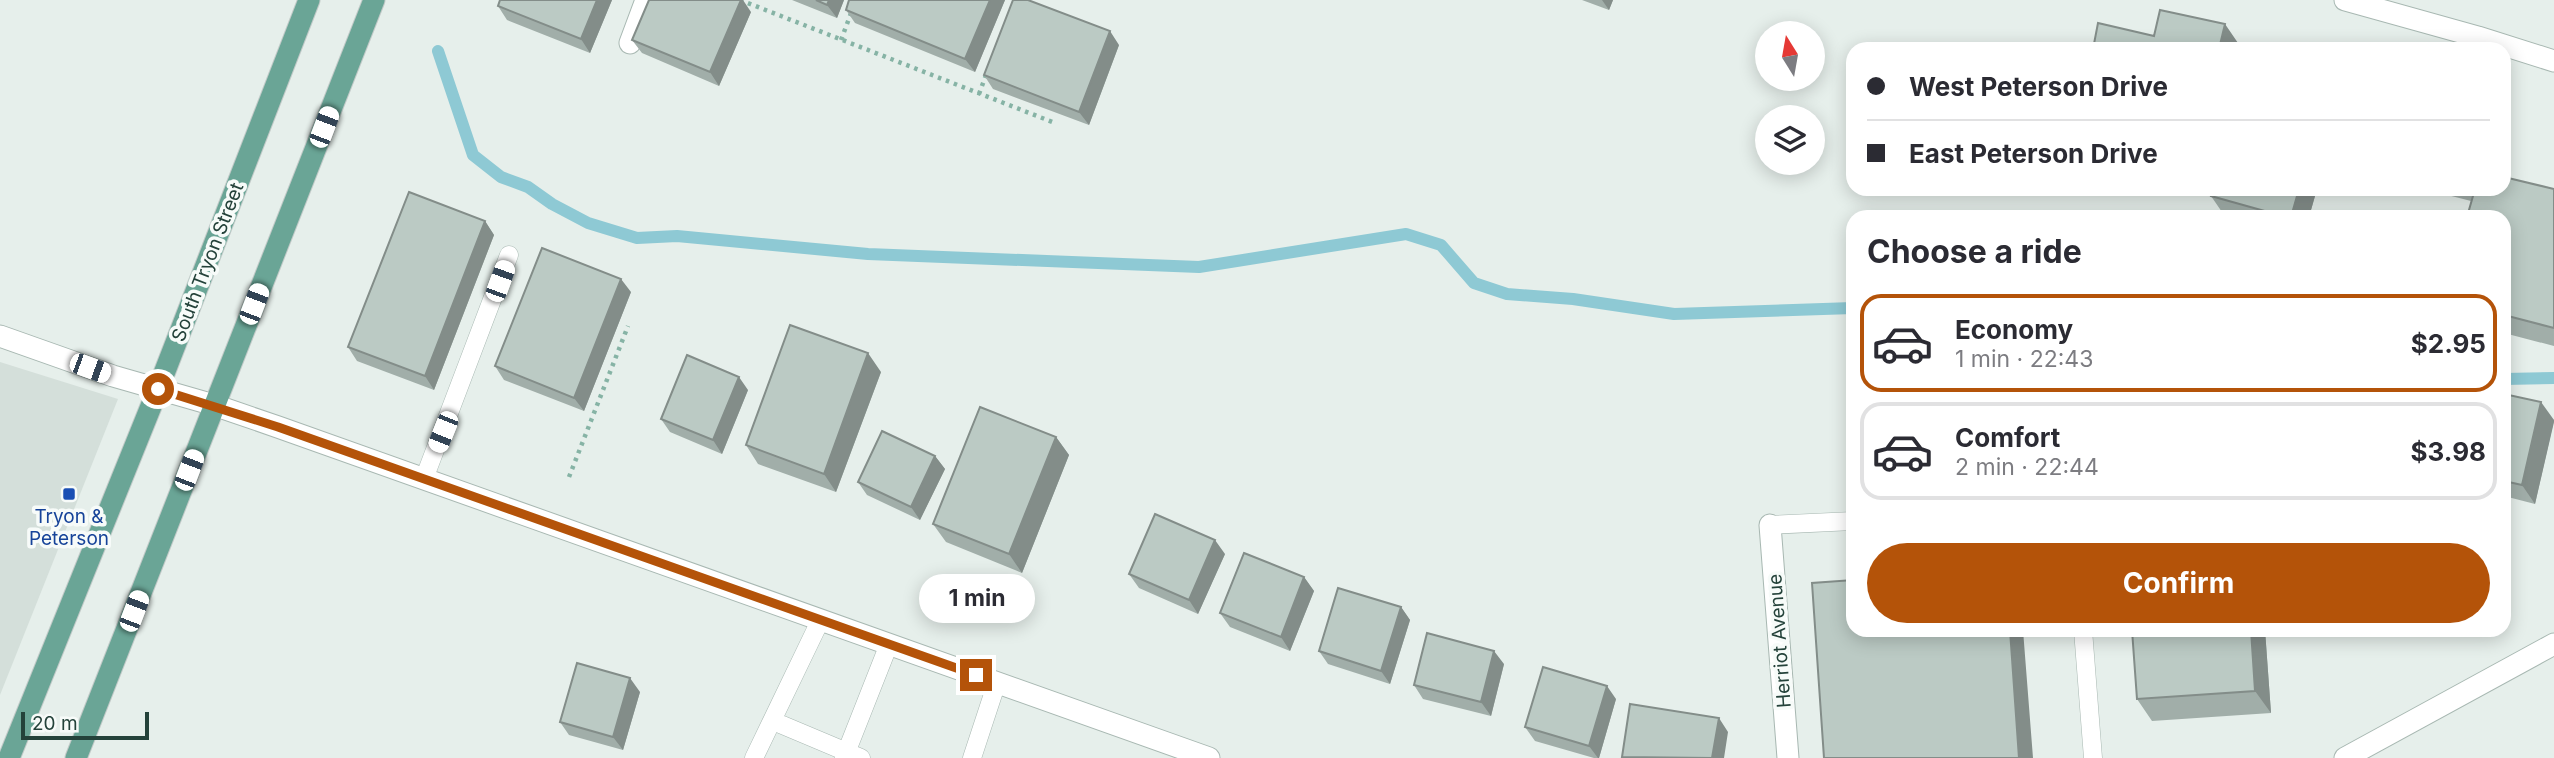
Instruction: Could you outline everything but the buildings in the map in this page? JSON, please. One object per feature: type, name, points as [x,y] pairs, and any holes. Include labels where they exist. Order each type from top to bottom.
[{"type":"main road","name":"South Tryon Street","points":[[9,758],[158,389],[309,0]]},
{"type":"main road","points":[[76,758],[374,0]]},
{"type":"street","points":[[630,43],[646,0]]},
{"type":"street","points":[[2345,0],[2494,42]]},
{"type":"street","points":[[2511,47],[2554,61]]},
{"type":"street","points":[[0,336],[113,376],[214,405],[1209,758]]},
{"type":"street","name":"Herriot Avenue","points":[[1770,525],[1788,758]]},
{"type":"street","points":[[2345,758],[2554,644]]},
{"type":"lane","points":[[424,479],[509,255]]},
{"type":"lane","points":[[1770,525],[1846,521]]},
{"type":"lane","points":[[754,758],[820,621]]},
{"type":"lane","points":[[2084,637],[2093,758]]},
{"type":"lane","points":[[773,721],[850,756],[889,644]]},
{"type":"lane","points":[[972,758],[998,682]]},
{"type":"path","points":[[740,0],[1055,123]]},
{"type":"path","points":[[841,40],[856,0]]},
{"type":"path","points":[[979,94],[988,70]]},
{"type":"path","points":[[569,477],[628,326]]},
{"type":"shaded area","points":[[0,362],[118,399],[0,695]]},
{"type":"waterway","points":[[438,51],[473,155],[501,177],[528,187],[552,204],[588,223],[637,238],[677,236],[868,254],[1199,267],[1406,234],[1441,245],[1474,283],[1507,294],[1573,299],[1674,314],[1846,308]]},
{"type":"waterway","points":[[2511,379],[2554,378]]},
{"type":"place","name":"Tryon & Peterson","points":[[69,494]]},
{"type":"route","points":[[158,389],[278,427],[976,675]]}]
